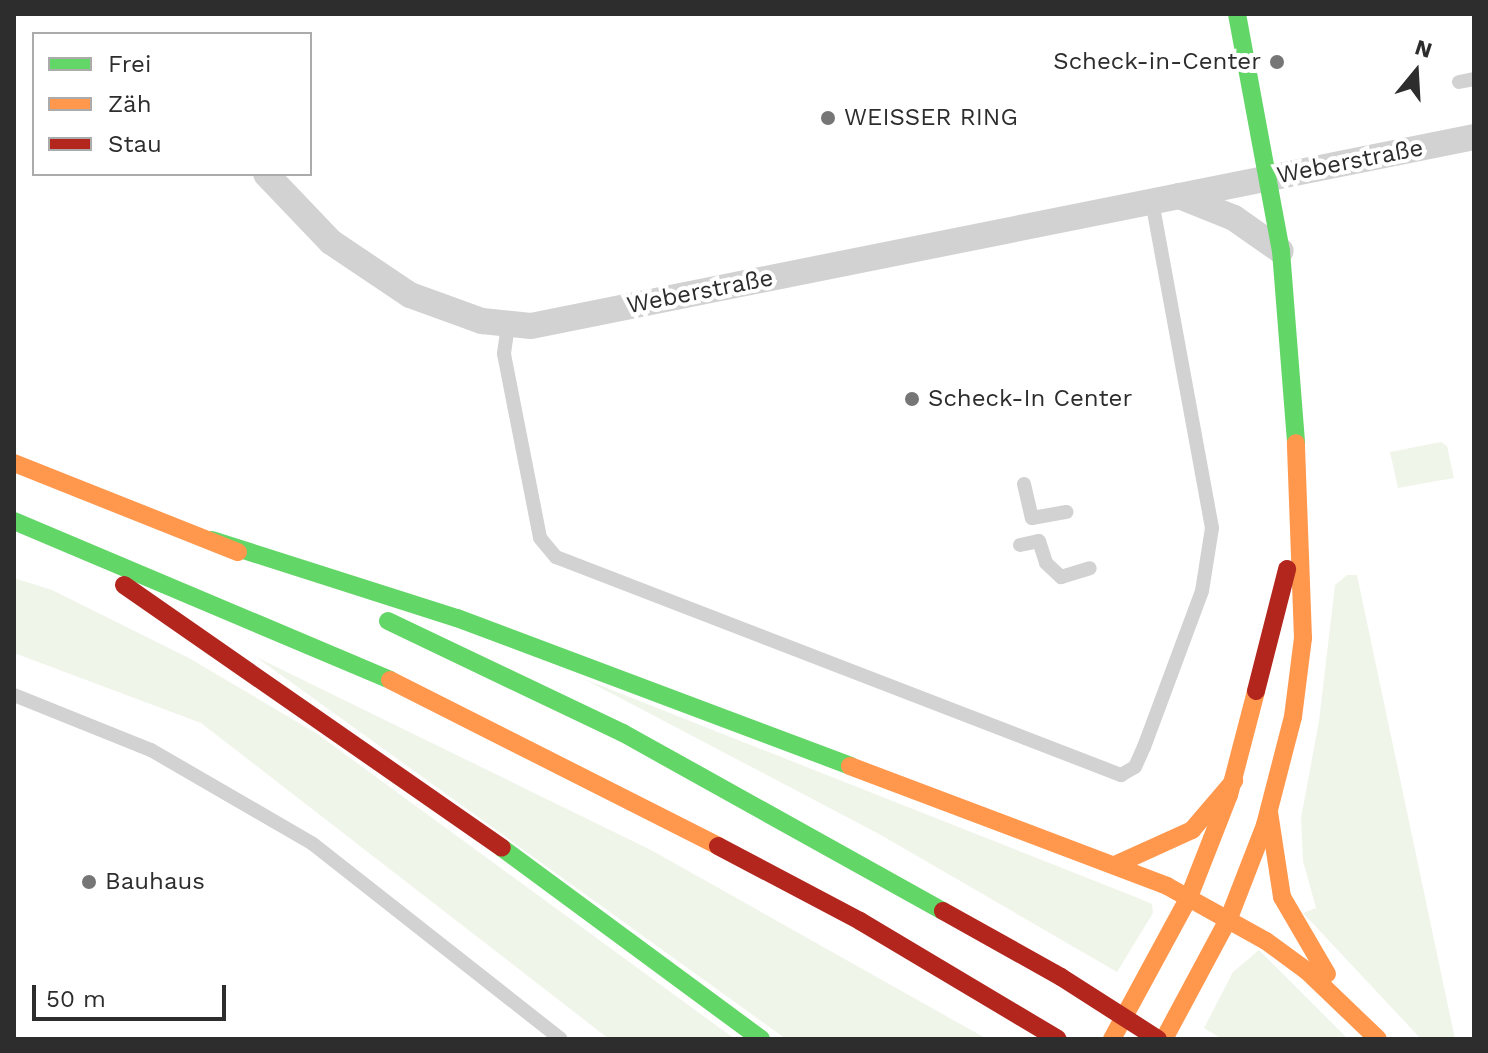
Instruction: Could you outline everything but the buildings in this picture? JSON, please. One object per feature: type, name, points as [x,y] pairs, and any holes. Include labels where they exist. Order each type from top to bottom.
[{"type":"main road","points":[[1164,1039],[1229,918],[1269,812],[1300,671],[1302,605],[1295,521],[1294,410],[1281,251],[1270,177],[1237,14]]},
{"type":"main road","points":[[14,463],[212,540],[457,618],[1115,865],[1229,918],[1307,971],[1378,1039]]},
{"type":"main road","points":[[14,521],[384,677],[571,769],[860,921],[1058,1039]]},
{"type":"main road","points":[[1112,1039],[1189,897],[1234,781],[1263,673],[1295,521]]},
{"type":"main road","points":[[50,534],[421,789],[761,1039]]},
{"type":"main road","points":[[212,540],[623,733],[1061,977],[1158,1039]]},
{"type":"main road","points":[[1115,865],[1192,830],[1234,781]]},
{"type":"main road","points":[[1269,812],[1278,881],[1289,913],[1364,1024]]},
{"type":"street","name":"Weberstraße","points":[[268,176],[320,231],[363,266],[410,295],[455,314],[508,325],[531,326],[1474,137]]},
{"type":"street","points":[[1179,196],[1234,218],[1281,251]]},
{"type":"lane","points":[[508,325],[504,354],[540,538],[556,557],[1121,775],[1135,767],[1144,747],[1202,591],[1212,536],[1211,497],[1152,201]]},
{"type":"lane","points":[[1024,484],[1032,518],[1066,512]]},
{"type":"lane","points":[[1020,545],[1039,541],[1046,563],[1061,577],[1090,568]]},
{"type":"lane","points":[[14,695],[151,750],[313,844],[561,1039]]},
{"type":"shaded area","points":[[1441,442],[1447,446],[1454,478],[1398,488],[1390,452]]},
{"type":"shaded area","points":[[1347,575],[1357,575],[1455,1039],[1421,1039],[1303,913],[1316,908],[1303,861],[1301,818],[1319,721],[1335,585]]},
{"type":"shaded area","points":[[14,578],[52,590],[189,658],[316,733],[735,1039],[609,1039],[201,723],[14,653]]},
{"type":"shaded area","points":[[256,657],[651,850],[987,1039],[786,1039]]},
{"type":"shaded area","points":[[584,679],[1143,900],[1152,904],[1153,913],[1117,972],[879,834]]},
{"type":"shaded area","points":[[1259,950],[1348,1039],[1222,1039],[1204,1028],[1233,972]]},
{"type":"traffic: fast","points":[[1237,14],[1281,251],[1296,443]]},
{"type":"traffic: fast","points":[[14,521],[390,680]]},
{"type":"traffic: fast","points":[[212,540],[457,618],[850,766]]},
{"type":"traffic: fast","points":[[388,621],[623,733],[943,911]]},
{"type":"traffic: fast","points":[[502,848],[761,1039]]},
{"type":"traffic: slow","points":[[1164,1039],[1229,918],[1265,825],[1293,717],[1303,638],[1296,443]]},
{"type":"traffic: slow","points":[[14,463],[238,552]]},
{"type":"traffic: slow","points":[[390,680],[718,846]]},
{"type":"traffic: slow","points":[[1112,1039],[1189,897],[1229,795],[1256,691]]},
{"type":"traffic: slow","points":[[850,766],[1167,886],[1266,941],[1307,971],[1378,1039]]},
{"type":"traffic: slow","points":[[1115,865],[1192,830],[1234,781]]},
{"type":"traffic: slow","points":[[1269,812],[1282,897],[1327,974]]},
{"type":"traffic: jam","points":[[1256,691],[1287,569]]},
{"type":"traffic: jam","points":[[124,585],[502,848]]},
{"type":"traffic: jam","points":[[718,846],[860,921],[1058,1039]]},
{"type":"traffic: jam","points":[[943,911],[1061,977]]},
{"type":"traffic: jam","points":[[1061,977],[1158,1039]]},
{"type":"place","name":"Scheck-in-Center","points":[[1277,62]]},
{"type":"place","name":"WEISSER RING","points":[[828,118]]},
{"type":"place","name":"Scheck-In Center","points":[[912,399]]},
{"type":"place","name":"Bauhaus","points":[[89,882]]}]
